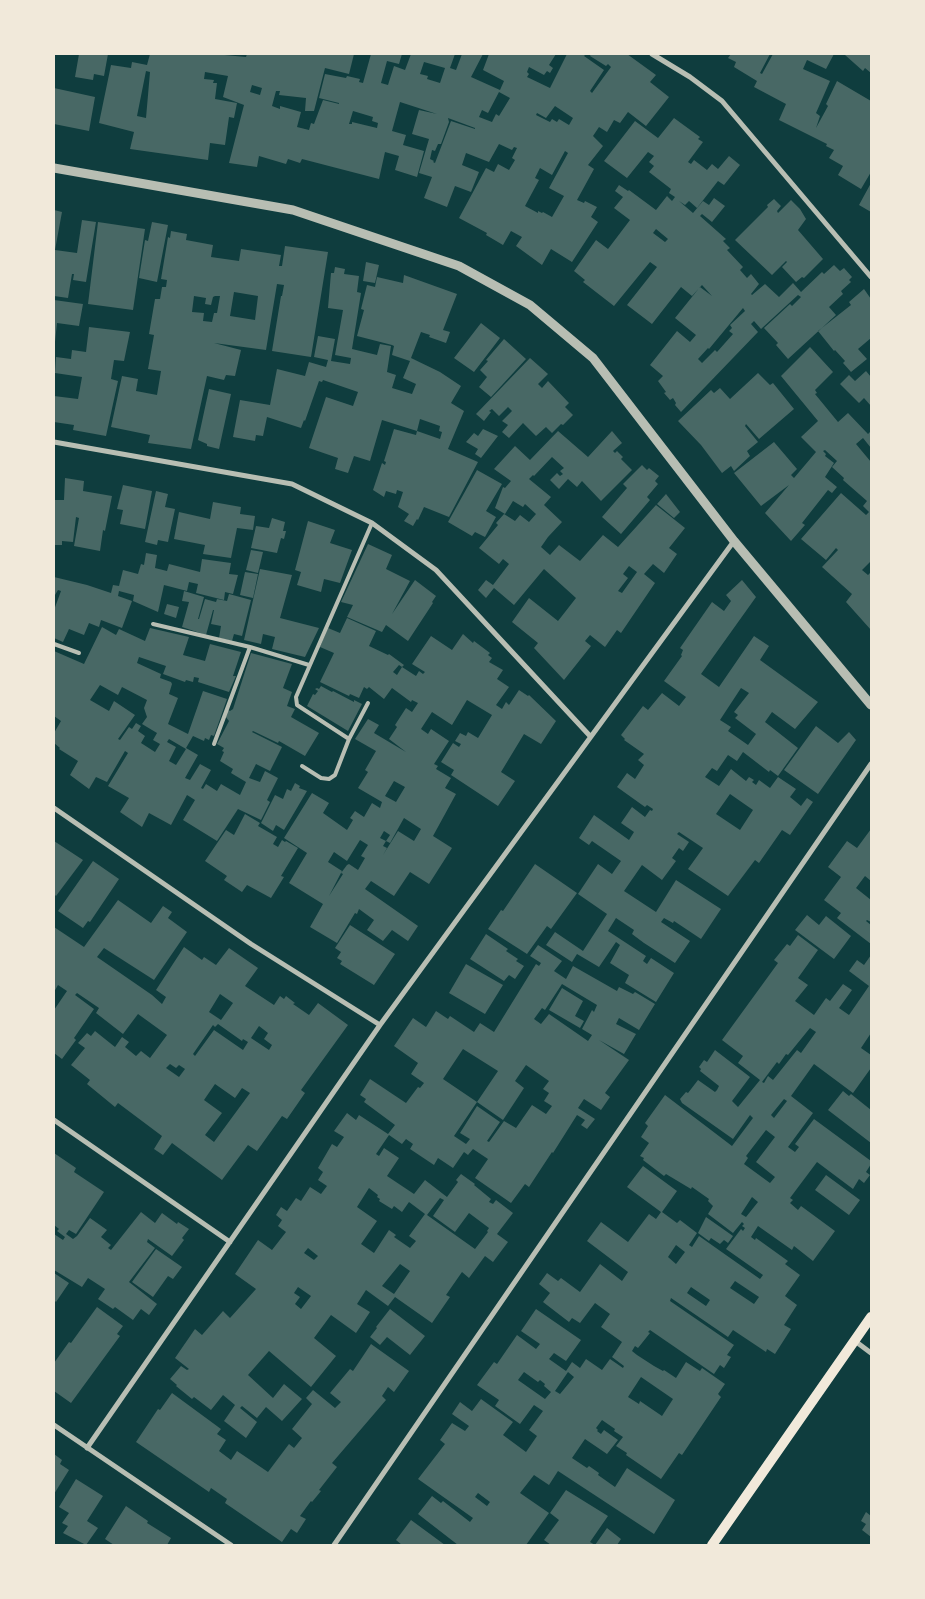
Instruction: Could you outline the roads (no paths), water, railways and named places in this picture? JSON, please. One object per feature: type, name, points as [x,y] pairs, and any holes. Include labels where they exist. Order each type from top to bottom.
[{"type":"main road","points":[[712,1545],[871,1317]]},
{"type":"street","points":[[652,54],[690,77],[722,101],[871,277]]},
{"type":"street","points":[[54,168],[292,210],[458,266],[530,305],[593,358],[734,541],[871,705]]},
{"type":"street","points":[[54,442],[292,484],[372,522],[436,570],[590,736]]},
{"type":"street","points":[[87,1448],[380,1025],[734,541]]},
{"type":"street","points":[[334,1545],[871,764]]},
{"type":"street","points":[[54,808],[251,944],[380,1025]]},
{"type":"street","points":[[54,1120],[230,1242]]},
{"type":"street","points":[[855,1342],[871,1353]]},
{"type":"street","points":[[54,1425],[231,1545]]},
{"type":"lane","points":[[349,739],[297,705],[296,697],[372,522]]},
{"type":"lane","points":[[153,624],[309,665]]},
{"type":"lane","points":[[54,644],[79,653]]},
{"type":"lane","points":[[214,744],[250,648]]},
{"type":"lane","points":[[302,766],[321,778],[329,779],[334,775],[349,739],[368,703]]}]
